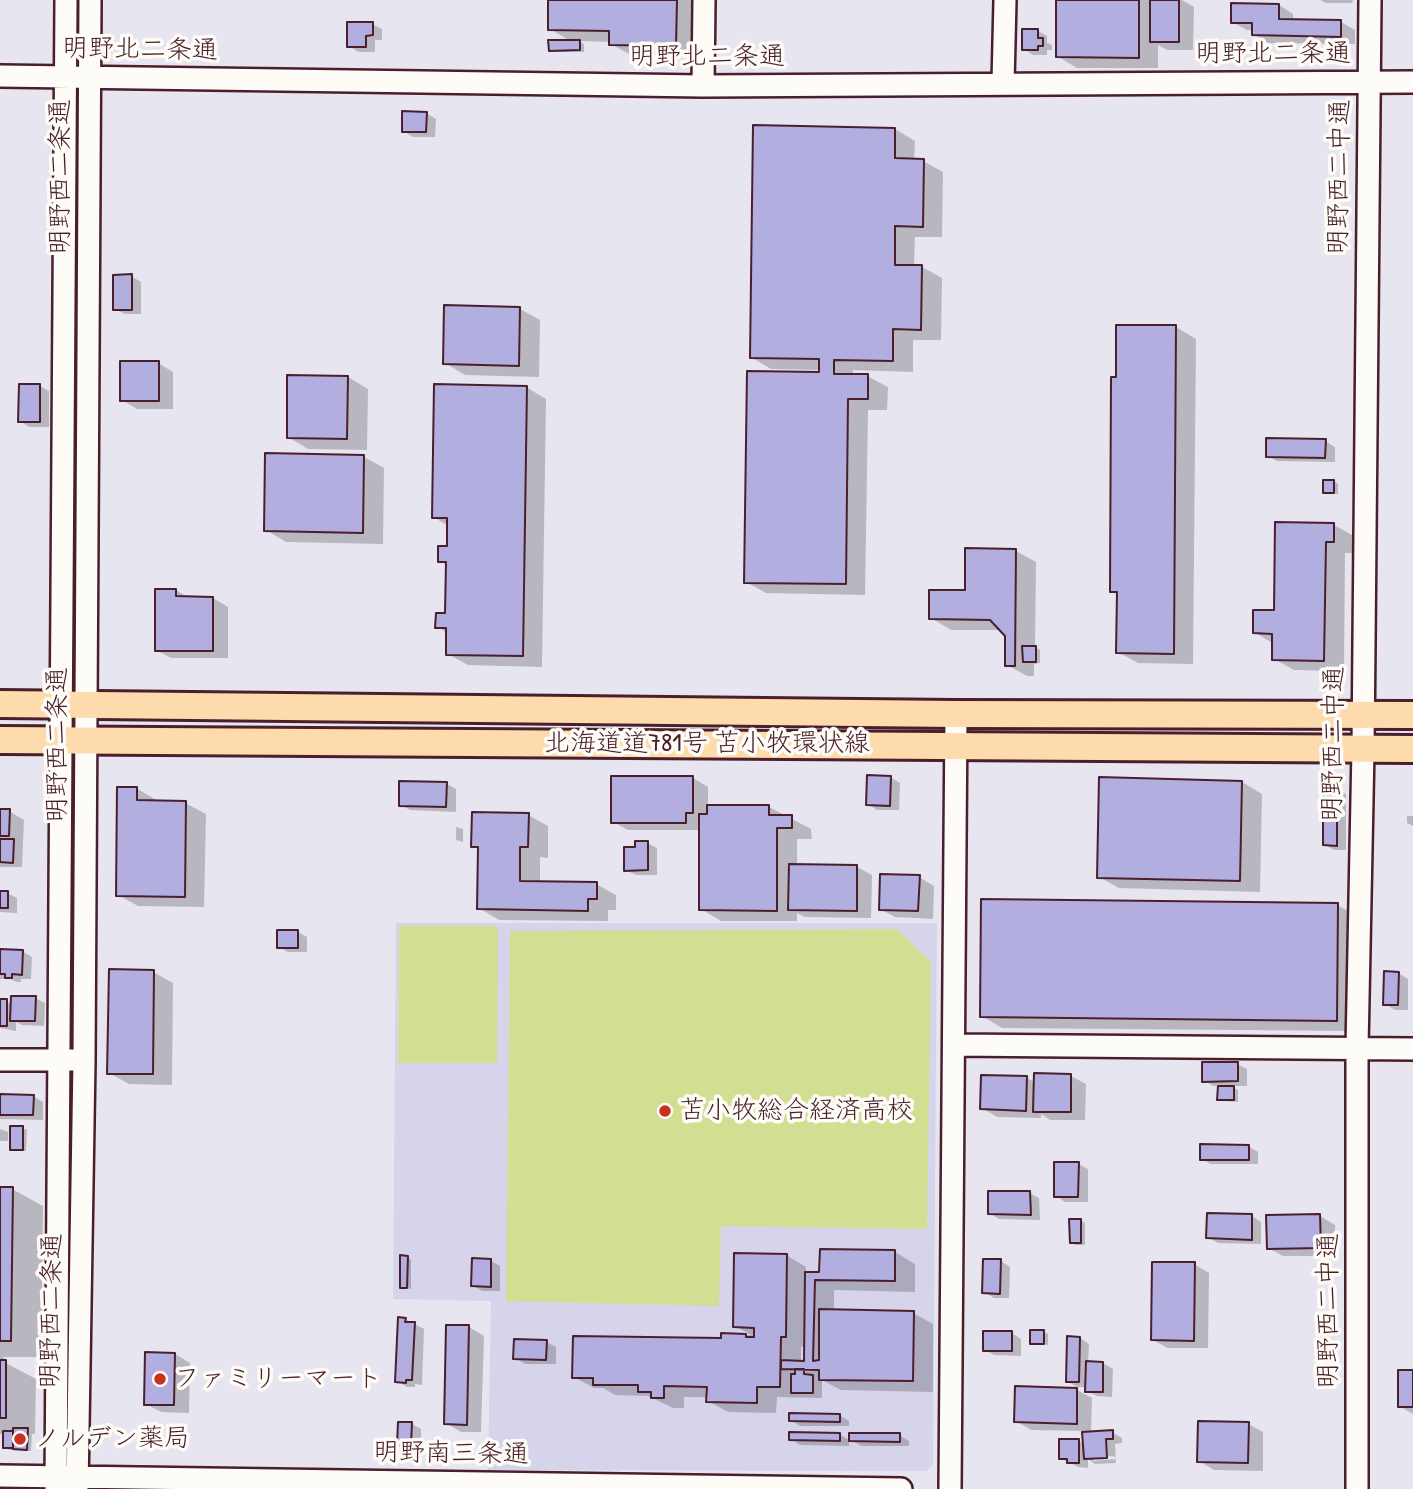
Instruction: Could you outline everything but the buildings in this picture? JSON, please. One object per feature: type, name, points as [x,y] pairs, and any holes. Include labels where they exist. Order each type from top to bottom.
[{"type":"main road","name":"北海道道781号 苫小牧環状線","points":[[0,704],[1413,715]]},
{"type":"main road","name":"北海道道781号 苫小牧環状線","points":[[0,740],[1413,749]]},
{"type":"street","name":"明野西二条通","points":[[66,0],[74,742],[84,1061],[67,1483]]},
{"type":"street","name":"明野西二条通","points":[[74,704],[90,0]]},
{"type":"street","points":[[703,86],[704,0]]},
{"type":"street","points":[[1003,83],[1005,0]]},
{"type":"street","name":"明野西二中通","points":[[1357,1489],[1357,1048],[1363,749],[1370,0]]},
{"type":"street","name":"明野北二条通","points":[[0,76],[703,86],[1413,82]]},
{"type":"street","points":[[950,1489],[956,713]]},
{"type":"street","name":"明野西二条通","points":[[67,1483],[59,1060],[74,742]]},
{"type":"street","points":[[954,1045],[1413,1049]]},
{"type":"street","points":[[0,1060],[84,1061]]},
{"type":"street","name":"明野南三条通","points":[[0,1476],[67,1483],[901,1489]]},
{"type":"shaded area","name":"苫小牧総合経済高校","points":[[396,923],[937,923],[933,1465],[926,1471],[488,1470],[491,1301],[393,1299]]},
{"type":"green space","points":[[399,926],[498,926],[497,1063],[398,1063]]},
{"type":"green space","points":[[897,929],[931,962],[927,1229],[721,1226],[719,1306],[506,1301],[510,931]]},
{"type":"place","name":"苫小牧総合経済高校","points":[[665,1111]]},
{"type":"place","name":"ファミリーマート","points":[[160,1379]]},
{"type":"place","name":"ノルデン薬局","points":[[20,1439]]}]
